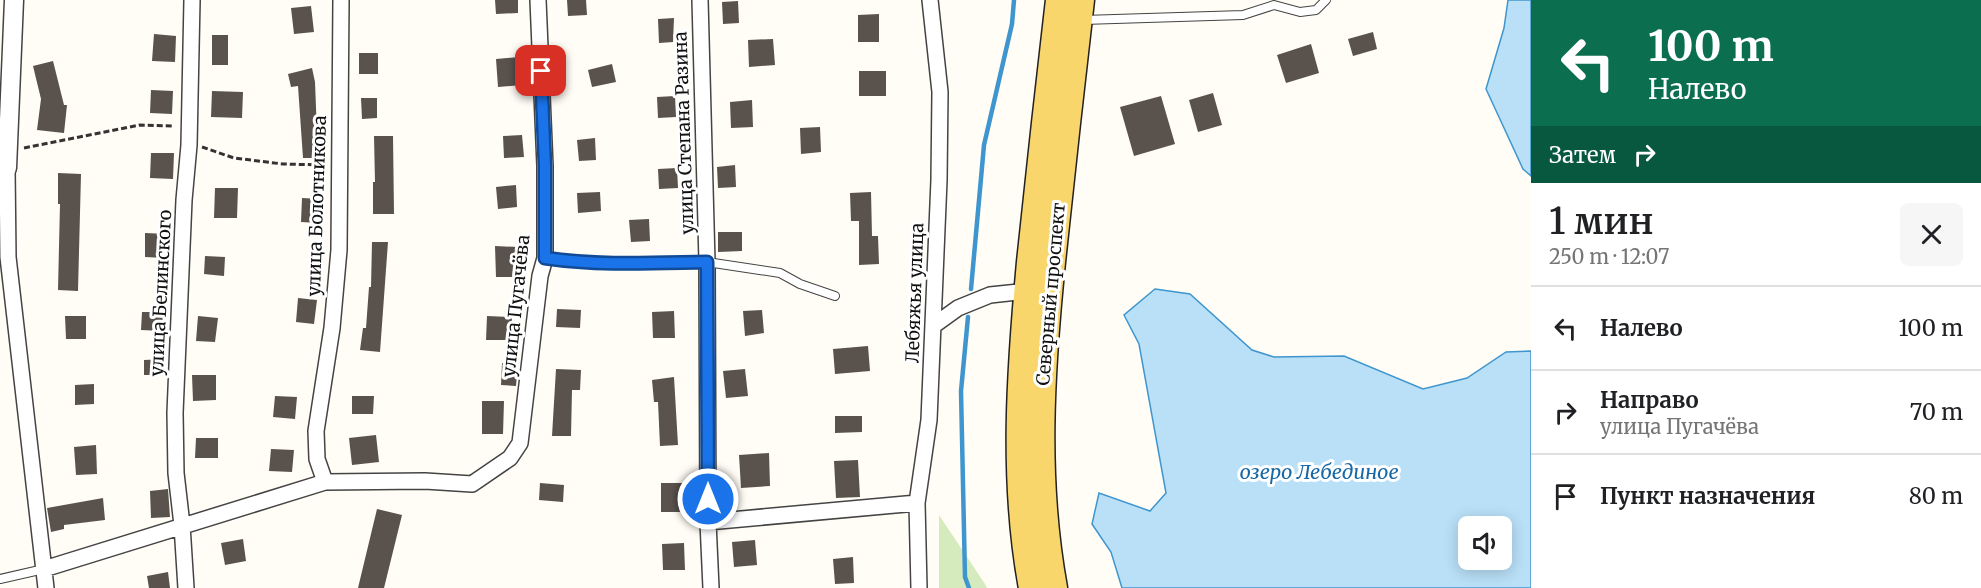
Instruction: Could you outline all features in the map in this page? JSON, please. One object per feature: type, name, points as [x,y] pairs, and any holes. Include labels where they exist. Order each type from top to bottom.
[{"type":"main road","name":"Северный проспект","points":[[1055,588],[1044,510],[1042,414],[1056,128],[1058,0]]},
{"type":"main road","name":"Северный проспект","points":[[1031,588],[1020,512],[1018,462],[1021,351],[1027,291],[1056,128],[1081,10]]},
{"type":"street","points":[[14,0],[4,169],[4,258],[46,588]]},
{"type":"street","name":"улица Белинского","points":[[186,588],[176,473],[175,413],[184,200],[189,142],[192,0]]},
{"type":"street","name":"улица Болотникова","points":[[325,482],[317,459],[316,431],[332,328],[339,250],[341,0]]},
{"type":"street","name":"улица Пугачёва","points":[[325,482],[425,481],[472,484],[510,458],[520,442],[540,276],[545,258],[545,166],[538,0]]},
{"type":"street","name":"улица Степана Разина","points":[[700,0],[707,262],[708,522],[711,588]]},
{"type":"street","name":"Лебяжья улица","points":[[918,588],[917,503],[928,420],[939,180],[940,92],[930,0]]},
{"type":"street","points":[[933,326],[958,308],[990,295],[1027,291]]},
{"type":"street","points":[[44,569],[325,482]]},
{"type":"street","points":[[708,522],[917,503]]},
{"type":"lane","points":[[1081,10],[1243,15],[1274,5],[1300,12],[1316,10],[1326,0]]},
{"type":"lane","points":[[545,258],[579,263],[611,264],[707,262],[780,273],[800,284],[835,296]]},
{"type":"lane","points":[[0,579],[44,569]]},
{"type":"path","points":[[4,169],[25,147],[140,125],[189,126]]},
{"type":"path","points":[[189,142],[234,158],[283,164],[340,165]]},
{"type":"green space","points":[[939,515],[985,584],[987,588],[939,588]]},
{"type":"water","points":[[1508,0],[1531,0],[1531,176],[1523,169],[1486,89],[1504,28]]},
{"type":"water","name":"озеро Лебединое","points":[[1155,289],[1190,294],[1252,350],[1274,357],[1344,356],[1423,389],[1467,378],[1506,352],[1531,351],[1531,588],[1122,588],[1111,552],[1092,524],[1099,493],[1150,511],[1166,493],[1139,344],[1124,315]]},
{"type":"building","points":[[495,0],[518,0],[518,13],[496,14]]},
{"type":"building","points":[[567,0],[586,0],[587,15],[568,16]]},
{"type":"building","points":[[738,1],[739,23],[723,24],[722,2]]},
{"type":"building","points":[[311,6],[314,32],[294,34],[291,8]]},
{"type":"building","points":[[879,14],[879,42],[858,42],[858,15]]},
{"type":"building","points":[[674,18],[673,42],[659,43],[658,19]]},
{"type":"building","points":[[1373,32],[1377,49],[1353,56],[1348,39]]},
{"type":"building","points":[[154,34],[176,36],[175,62],[152,61]]},
{"type":"building","points":[[212,35],[228,35],[228,65],[212,65]]},
{"type":"building","points":[[773,39],[775,65],[749,67],[748,40]]},
{"type":"building","points":[[1311,44],[1319,73],[1286,83],[1277,55]]},
{"type":"building","points":[[359,53],[378,53],[378,74],[359,74]]},
{"type":"building","points":[[519,57],[521,85],[498,87],[496,59]]},
{"type":"building","points":[[53,61],[64,105],[67,105],[64,133],[37,130],[41,99],[33,66]]},
{"type":"building","points":[[612,64],[616,82],[592,87],[588,70]]},
{"type":"building","points":[[312,68],[321,158],[303,158],[298,86],[291,87],[288,74]]},
{"type":"building","points":[[859,71],[886,71],[886,96],[859,96]]},
{"type":"building","points":[[151,90],[173,91],[172,114],[150,113]]},
{"type":"building","points":[[212,91],[243,92],[242,118],[211,117]]},
{"type":"building","points":[[1213,93],[1222,125],[1198,132],[1189,100]]},
{"type":"building","points":[[675,96],[676,117],[658,118],[657,97]]},
{"type":"building","points":[[1161,96],[1175,144],[1134,156],[1120,107]]},
{"type":"building","points":[[361,98],[377,98],[377,118],[362,119]]},
{"type":"building","points":[[752,100],[753,127],[731,128],[730,102]]},
{"type":"building","points":[[820,127],[821,152],[801,154],[800,128]]},
{"type":"building","points":[[522,135],[524,157],[504,158],[503,136]]},
{"type":"building","points":[[374,136],[393,136],[394,214],[373,214]]},
{"type":"building","points":[[595,138],[596,160],[579,161],[577,140]]},
{"type":"building","points":[[151,153],[174,153],[173,179],[150,178]]},
{"type":"building","points":[[735,165],[736,187],[718,188],[717,167]]},
{"type":"building","points":[[677,168],[678,188],[659,189],[658,169]]},
{"type":"building","points":[[58,173],[81,174],[78,291],[58,290],[60,204],[58,204]]},
{"type":"building","points":[[516,185],[517,207],[498,209],[496,187]]},
{"type":"building","points":[[215,188],[238,188],[237,218],[214,218]]},
{"type":"building","points":[[600,192],[601,211],[578,213],[577,193]]},
{"type":"building","points":[[871,192],[872,236],[878,236],[879,264],[859,265],[859,221],[851,221],[850,193]]},
{"type":"building","points":[[302,198],[321,199],[319,223],[301,222]]},
{"type":"building","points":[[649,219],[650,241],[631,242],[629,220]]},
{"type":"building","points":[[718,232],[742,232],[742,251],[718,252]]},
{"type":"building","points":[[145,233],[167,234],[165,258],[145,257]]},
{"type":"building","points":[[372,242],[388,242],[380,352],[360,350],[363,328],[366,328],[369,287],[371,287]]},
{"type":"building","points":[[495,246],[518,247],[518,277],[496,277]]},
{"type":"building","points":[[205,256],[225,257],[224,276],[204,274]]},
{"type":"building","points":[[298,298],[317,300],[314,324],[296,322]]},
{"type":"building","points":[[557,309],[581,310],[580,328],[556,327]]},
{"type":"building","points":[[762,310],[764,333],[745,336],[743,311]]},
{"type":"building","points":[[674,311],[675,338],[653,338],[652,312]]},
{"type":"building","points":[[142,312],[163,312],[163,331],[141,330]]},
{"type":"building","points":[[65,316],[86,316],[86,339],[66,339]]},
{"type":"building","points":[[198,316],[218,318],[215,342],[196,341]]},
{"type":"building","points":[[487,316],[512,317],[511,340],[486,340]]},
{"type":"building","points":[[868,346],[870,371],[835,374],[833,349]]},
{"type":"building","points":[[165,359],[164,375],[144,375],[144,360]]},
{"type":"building","points":[[502,363],[518,364],[516,386],[501,385]]},
{"type":"building","points":[[556,369],[581,370],[580,390],[572,390],[571,436],[552,436]]},
{"type":"building","points":[[745,369],[748,396],[726,398],[723,371]]},
{"type":"building","points":[[192,375],[216,375],[216,400],[193,401]]},
{"type":"building","points":[[674,377],[678,445],[660,446],[658,402],[654,402],[652,380]]},
{"type":"building","points":[[94,384],[94,404],[75,405],[75,385]]},
{"type":"building","points":[[275,396],[297,397],[295,419],[273,417]]},
{"type":"building","points":[[352,396],[374,396],[373,414],[352,414]]},
{"type":"building","points":[[482,401],[504,401],[503,434],[482,434]]},
{"type":"building","points":[[835,416],[862,416],[862,432],[835,433]]},
{"type":"building","points":[[376,435],[379,462],[352,465],[349,438]]},
{"type":"building","points":[[196,438],[218,438],[218,458],[195,458]]},
{"type":"building","points":[[96,445],[97,474],[76,475],[74,447]]},
{"type":"building","points":[[271,449],[294,450],[292,472],[269,471]]},
{"type":"building","points":[[769,453],[770,486],[741,488],[739,455]]},
{"type":"building","points":[[858,460],[860,497],[836,498],[834,461]]},
{"type":"building","points":[[540,483],[564,485],[563,502],[539,500]]},
{"type":"building","points":[[661,483],[687,483],[686,512],[661,512]]},
{"type":"building","points":[[168,489],[170,517],[151,518],[150,491]]},
{"type":"building","points":[[103,498],[105,520],[64,525],[64,529],[51,532],[47,508]]},
{"type":"building","points":[[377,509],[402,515],[384,588],[358,588]]},
{"type":"building","points":[[243,539],[246,561],[225,565],[221,543]]},
{"type":"building","points":[[755,540],[757,565],[734,567],[732,542]]},
{"type":"building","points":[[684,543],[685,570],[663,570],[662,544]]},
{"type":"building","points":[[853,557],[854,583],[835,584],[833,559]]},
{"type":"building","points":[[168,572],[170,588],[149,588],[147,576]]},
{"type":"waterway","points":[[971,289],[984,145],[1012,24],[1014,0]]},
{"type":"waterway","points":[[968,317],[961,391],[965,577],[969,588]]},
{"type":"route","points":[[541,71],[545,166],[545,258],[579,263],[611,264],[707,262],[708,499]]}]
